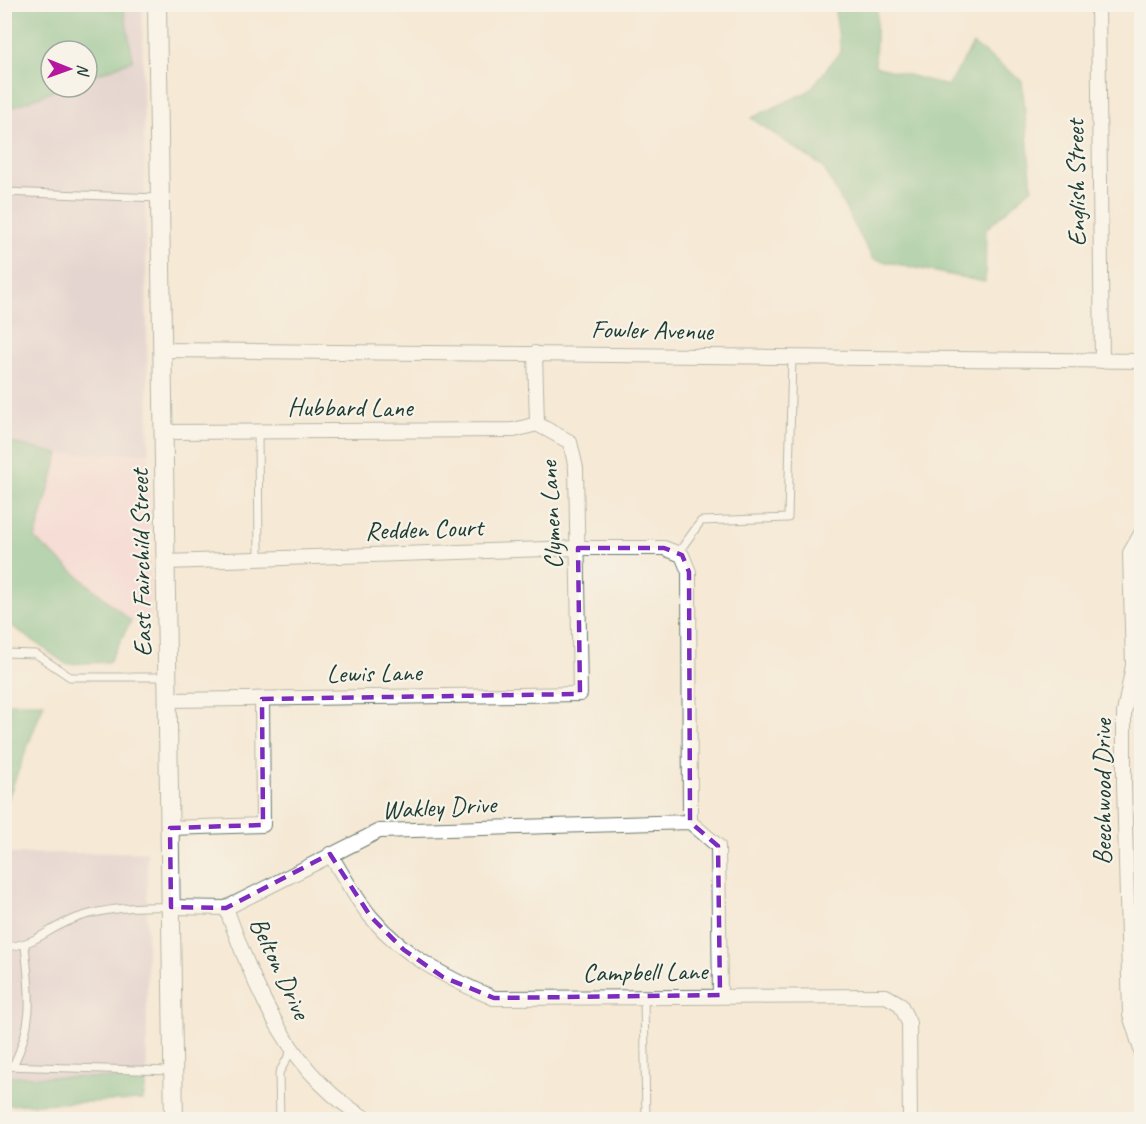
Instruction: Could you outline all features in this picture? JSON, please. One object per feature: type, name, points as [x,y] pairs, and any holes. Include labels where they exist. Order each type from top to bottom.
[{"type":"street","name":"East Fairchild Street","points":[[157,4],[174,1119]]},
{"type":"street","name":"English Street","points":[[1098,4],[1102,361]]},
{"type":"street","name":"Fowler Avenue","points":[[163,350],[1142,361]]},
{"type":"street","name":"Clymen Lane","points":[[535,353],[537,424],[570,442],[576,468],[580,694]]},
{"type":"street","name":"Hubbard Lane","points":[[164,432],[514,430],[537,424]]},
{"type":"street","name":"Beechwood Drive","points":[[1142,532],[1130,553],[1133,665],[1124,713],[1130,1015],[1142,1053]]},
{"type":"street","name":"Redden Court","points":[[166,562],[578,548],[664,548],[680,554]]},
{"type":"street","points":[[680,554],[689,572],[690,822],[718,846],[720,995]]},
{"type":"street","name":"Lewis Lane","points":[[169,700],[580,694]]},
{"type":"street","points":[[170,828],[264,825],[262,699]]},
{"type":"street","name":"Wakley Drive","points":[[171,907],[226,908],[379,831],[690,822]]},
{"type":"street","name":"Campbell Lane","points":[[330,854],[371,917],[404,950],[444,977],[494,999],[720,995],[886,996],[900,1004],[909,1023],[910,1119]]},
{"type":"street","name":"Belton Drive","points":[[226,908],[264,1004],[292,1048],[304,1065],[344,1103],[369,1119]]},
{"type":"lane","points":[[4,192],[160,198]]},
{"type":"lane","points":[[680,554],[700,521],[788,518],[792,356]]},
{"type":"lane","points":[[258,431],[258,559]]},
{"type":"lane","points":[[4,653],[36,654],[70,677],[169,677]]},
{"type":"lane","points":[[4,947],[25,946],[70,920],[116,910],[171,907]]},
{"type":"lane","points":[[13,1066],[29,1029],[30,986],[25,946]]},
{"type":"lane","points":[[644,996],[646,1119]]},
{"type":"lane","points":[[280,1119],[279,1073],[292,1048]]},
{"type":"lane","points":[[4,1066],[174,1071]]},
{"type":"highlighted area","points":[[578,548],[664,548],[682,555],[689,572],[690,822],[718,846],[720,995],[494,998],[443,977],[404,950],[371,917],[330,854],[226,908],[171,907],[170,828],[263,825],[262,699],[580,694]]},
{"type":"shaded area","points":[[123,5],[142,5],[149,453],[59,454],[8,442],[5,452],[5,110],[39,97],[39,99],[99,99],[99,73],[133,60]]},
{"type":"shaded area","points":[[149,453],[151,620],[131,621],[35,539],[59,454]]},
{"type":"shaded area","points":[[147,852],[147,1079],[5,1076],[5,854]]},
{"type":"green space","points":[[5,4],[123,5],[133,60],[99,73],[99,39],[39,39],[39,97],[5,110]]},
{"type":"green space","points":[[834,5],[877,5],[875,66],[948,86],[973,44],[1022,81],[1032,188],[986,229],[985,282],[873,259],[823,167],[751,118],[809,91],[841,51]]},
{"type":"green space","points":[[8,442],[59,454],[35,539],[131,621],[109,662],[66,664],[5,621],[4,453]]},
{"type":"green space","points":[[4,703],[44,703],[5,806]]},
{"type":"green space","points":[[4,1076],[147,1079],[143,1100],[5,1105]]}]
